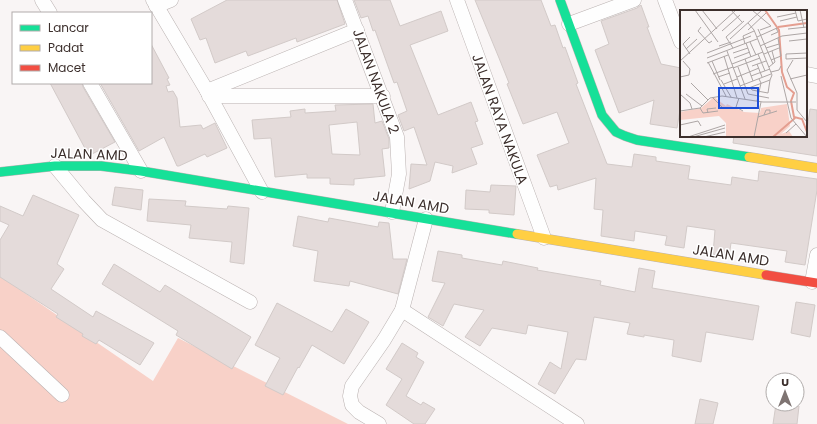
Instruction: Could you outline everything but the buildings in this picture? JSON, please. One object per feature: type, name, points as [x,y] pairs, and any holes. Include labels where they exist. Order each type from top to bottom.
[{"type":"street","points":[[42,0],[49,12]]},
{"type":"street","points":[[171,0],[154,3],[208,93],[262,192]]},
{"type":"street","name":"JALAN NAKULA 2","points":[[345,0],[383,96],[397,137],[399,174],[392,212]]},
{"type":"street","name":"JALAN RAYA NAKULA","points":[[456,0],[544,238]]},
{"type":"street","points":[[560,0],[602,115],[610,127],[620,135],[637,140],[817,168]]},
{"type":"street","points":[[569,24],[634,0]]},
{"type":"street","points":[[665,0],[680,39]]},
{"type":"street","points":[[208,93],[357,30]]},
{"type":"street","points":[[807,74],[817,76]]},
{"type":"street","points":[[91,84],[141,171]]},
{"type":"street","points":[[208,93],[383,96]]},
{"type":"street","points":[[55,166],[102,220],[250,302]]},
{"type":"street","name":"JALAN AMD","points":[[0,172],[55,166],[101,166],[141,171],[814,282]]},
{"type":"street","points":[[380,424],[359,412],[352,405],[350,396],[352,386],[384,340],[402,310],[426,219]]},
{"type":"street","points":[[814,282],[817,255]]},
{"type":"street","points":[[402,310],[577,424]]},
{"type":"street","points":[[0,337],[62,395]]},
{"type":"shaded area","points":[[0,276],[153,381],[178,338],[348,424],[0,424]]},
{"type":"traffic: fast","points":[[560,0],[602,115],[616,132],[637,140],[749,157]]},
{"type":"traffic: fast","points":[[0,172],[55,166],[101,166],[141,171],[517,234]]},
{"type":"traffic: slow","points":[[749,157],[817,168]]},
{"type":"traffic: slow","points":[[517,234],[766,275]]},
{"type":"traffic: jam","points":[[766,275],[817,283]]}]
